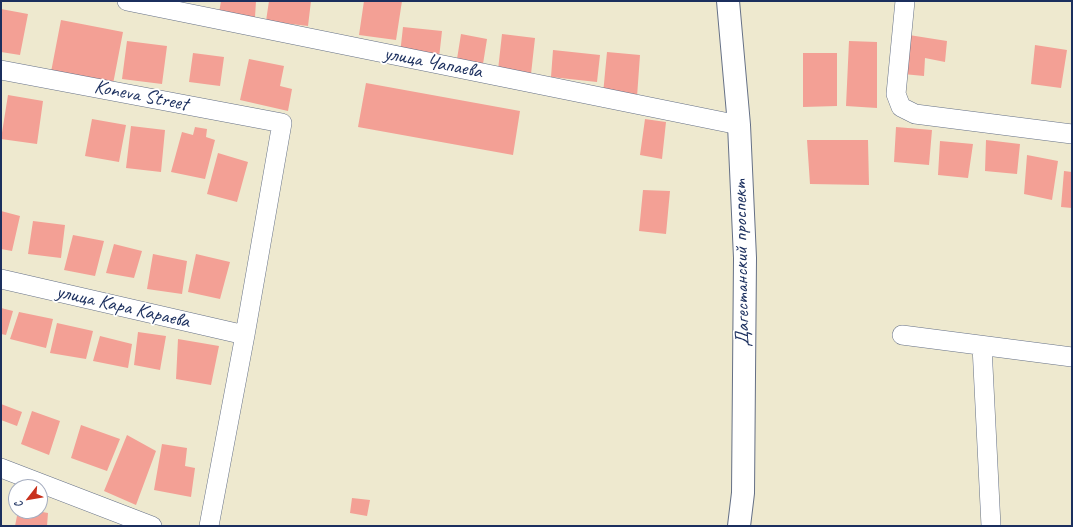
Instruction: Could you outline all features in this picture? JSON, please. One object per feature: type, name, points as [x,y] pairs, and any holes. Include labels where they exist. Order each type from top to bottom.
[{"type":"highway","name":"Дагестанский проспект","points":[[728,1],[739,125],[745,258],[743,493],[739,526]]},
{"type":"street","name":"улица Чапаева","points":[[127,1],[739,125]]},
{"type":"street","points":[[905,1],[896,94],[901,108],[915,114],[1072,134]]},
{"type":"street","name":"Koneva Street","points":[[1,70],[282,123],[245,335]]},
{"type":"street","name":"улица Кара Караева","points":[[1,280],[245,335]]},
{"type":"street","points":[[209,526],[245,335]]},
{"type":"street","points":[[902,335],[1072,357]]},
{"type":"street","points":[[982,346],[991,526]]},
{"type":"street","points":[[1,468],[152,526]]},
{"type":"building","points":[[221,1],[256,1],[255,17],[219,13]]},
{"type":"building","points":[[269,1],[311,1],[308,26],[266,21]]},
{"type":"building","points":[[364,1],[402,1],[396,40],[359,35]]},
{"type":"building","points":[[1,9],[28,14],[20,55],[1,52]]},
{"type":"building","points":[[61,20],[123,32],[113,84],[51,72]]},
{"type":"building","points":[[403,27],[442,31],[439,58],[400,54]]},
{"type":"building","points":[[461,34],[487,39],[483,64],[457,59]]},
{"type":"building","points":[[502,34],[535,38],[531,74],[498,70]]},
{"type":"building","points":[[909,35],[947,41],[945,62],[925,58],[924,76],[903,74]]},
{"type":"building","points":[[127,41],[167,46],[162,84],[122,79]]},
{"type":"building","points":[[849,41],[877,42],[877,108],[846,106]]},
{"type":"building","points":[[1035,45],[1067,50],[1061,88],[1031,84]]},
{"type":"building","points":[[553,50],[600,55],[597,82],[551,77]]},
{"type":"building","points":[[607,52],[640,55],[637,97],[603,94]]},
{"type":"building","points":[[193,53],[224,57],[220,86],[189,82]]},
{"type":"building","points":[[803,53],[837,53],[837,106],[803,107]]},
{"type":"building","points":[[249,59],[284,66],[280,86],[292,89],[288,111],[240,100]]},
{"type":"building","points":[[366,83],[520,111],[513,155],[358,127]]},
{"type":"building","points":[[8,95],[43,101],[37,144],[1,139]]},
{"type":"building","points":[[92,119],[126,125],[119,162],[85,156]]},
{"type":"building","points":[[645,119],[666,122],[662,159],[640,155]]},
{"type":"building","points":[[131,126],[165,130],[161,172],[126,168]]},
{"type":"building","points":[[195,127],[207,129],[206,137],[215,140],[205,179],[171,172],[182,132],[193,135]]},
{"type":"building","points":[[896,127],[932,130],[929,165],[894,162]]},
{"type":"building","points":[[807,140],[868,140],[869,185],[810,184]]},
{"type":"building","points":[[986,140],[1020,144],[1017,174],[985,171]]},
{"type":"building","points":[[940,141],[973,144],[968,178],[938,175]]},
{"type":"building","points":[[218,153],[248,162],[237,202],[207,194]]},
{"type":"building","points":[[1027,155],[1058,161],[1052,200],[1024,194]]},
{"type":"building","points":[[1064,171],[1072,172],[1072,208],[1061,207]]},
{"type":"building","points":[[643,190],[670,191],[666,234],[639,231]]},
{"type":"building","points":[[1,211],[20,216],[12,251],[1,249]]},
{"type":"building","points":[[33,221],[65,225],[61,258],[28,254]]},
{"type":"building","points":[[73,235],[104,241],[95,276],[64,270]]},
{"type":"building","points":[[114,244],[142,251],[134,278],[106,273]]},
{"type":"building","points":[[153,254],[187,261],[182,294],[147,289]]},
{"type":"building","points":[[196,254],[230,262],[220,299],[188,292]]},
{"type":"building","points":[[1,308],[13,311],[6,335],[1,334]]},
{"type":"building","points":[[19,312],[53,319],[46,348],[10,339]]},
{"type":"building","points":[[57,323],[93,331],[86,359],[50,353]]},
{"type":"building","points":[[138,332],[166,336],[160,370],[134,365]]},
{"type":"building","points":[[100,336],[132,344],[128,368],[93,361]]},
{"type":"building","points":[[178,339],[219,346],[211,385],[176,379]]},
{"type":"building","points":[[1,404],[22,412],[17,426],[1,420]]},
{"type":"building","points":[[32,411],[60,421],[49,455],[21,444]]},
{"type":"building","points":[[81,425],[120,439],[107,471],[71,458]]},
{"type":"building","points":[[127,435],[156,451],[136,505],[104,491]]},
{"type":"building","points":[[162,444],[187,448],[185,466],[195,468],[191,497],[154,490]]},
{"type":"building","points":[[352,498],[370,500],[367,516],[350,513]]},
{"type":"building","points":[[16,519],[48,519],[47,526],[15,526]]}]
